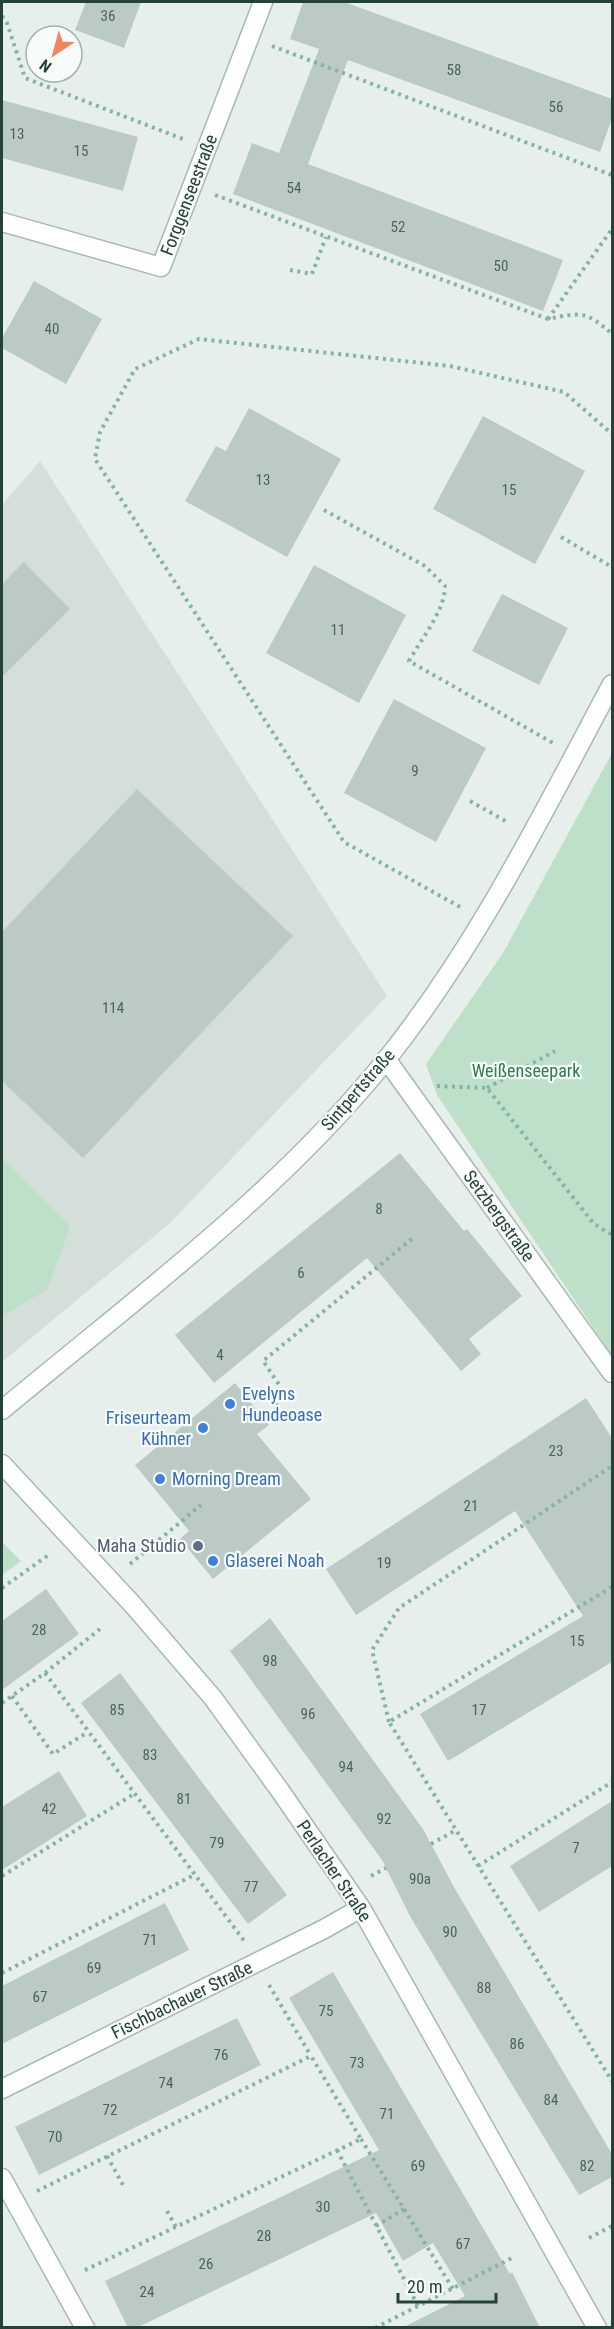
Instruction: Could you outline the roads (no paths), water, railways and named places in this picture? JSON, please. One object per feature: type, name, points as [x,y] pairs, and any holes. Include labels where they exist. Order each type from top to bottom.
[{"type":"street","name":"Forggenseestraße","points":[[2,222],[161,267],[263,2]]},
{"type":"street","name":"Sintpertstraße","points":[[2,1410],[195,1250],[279,1176],[386,1059],[485,920],[612,684]]},
{"type":"street","name":"Setzbergstraße","points":[[386,1059],[612,1373]]},
{"type":"street","name":"Perlacher Straße","points":[[2,1464],[110,1580],[213,1698],[361,1908],[597,2328]]},
{"type":"street","name":"Fischbachauer Straße","points":[[2,2089],[361,1908]]},
{"type":"street","points":[[2,2178],[85,2328]]},
{"type":"place","name":"Evelyns Hundeoase","points":[[230,1404]]},
{"type":"place","name":"Friseurteam Kühner","points":[[203,1428]]},
{"type":"place","name":"Morning Dream","points":[[160,1479]]},
{"type":"place","name":"Maha Studio","points":[[198,1546]]},
{"type":"place","name":"Glaserei Noah","points":[[213,1561]]},
{"type":"park label","name":"Weißenseepark","points":[[526,1071]]}]
